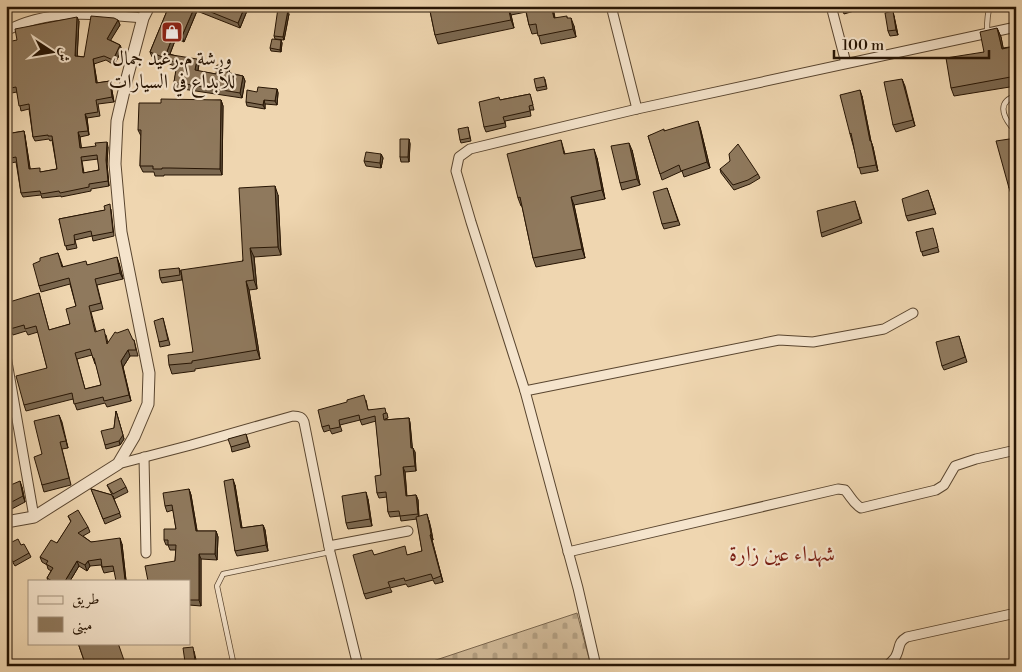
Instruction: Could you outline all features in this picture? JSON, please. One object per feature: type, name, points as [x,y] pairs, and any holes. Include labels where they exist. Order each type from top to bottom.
[{"type":"street","points":[[118,464],[134,437],[148,404],[149,372],[122,232],[114,164],[117,121],[143,18],[148,6]]},
{"type":"street","points":[[611,6],[636,109]]},
{"type":"street","points":[[831,6],[846,63]]},
{"type":"street","points":[[6,31],[37,18],[61,15],[104,15],[143,18]]},
{"type":"street","points":[[596,666],[525,391],[456,171],[459,157],[470,149],[636,109],[1016,27]]},
{"type":"street","points":[[525,391],[779,340],[813,342],[884,329],[913,313]]},
{"type":"street","points":[[6,356],[34,517]]},
{"type":"street","points":[[6,522],[34,517],[118,464],[298,416],[304,422],[329,549],[358,666]]},
{"type":"street","points":[[568,552],[838,489],[845,490],[854,504],[861,508],[936,490],[944,485],[955,466],[1016,450]]},
{"type":"street","points":[[144,457],[146,553]]},
{"type":"street","points":[[329,549],[408,532]]},
{"type":"street","points":[[887,666],[896,655],[899,644],[907,637],[1016,613]]},
{"type":"lane","points":[[987,32],[990,6]]},
{"type":"lane","points":[[1016,96],[1005,101],[1003,107],[1007,121],[1011,126],[1016,127]]},
{"type":"lane","points":[[234,666],[217,586],[223,574],[329,549]]},
{"type":"green space","points":[[577,613],[591,666],[418,666]]},
{"type":"building","points":[[169,6],[195,6],[182,36],[174,33],[166,54],[197,59],[195,70],[216,74],[217,65],[228,67],[227,73],[243,76],[240,93],[174,82],[177,63],[150,52]]},
{"type":"building","points":[[196,6],[245,6],[238,23]]},
{"type":"building","points":[[429,6],[510,6],[508,7],[511,20],[435,35]]},
{"type":"building","points":[[525,6],[551,6],[554,18],[567,16],[567,18],[571,18],[573,29],[538,36],[536,24],[529,25]]},
{"type":"building","points":[[841,6],[854,6],[842,10]]},
{"type":"building","points":[[1012,6],[1016,6],[1016,13],[1013,14]]},
{"type":"building","points":[[278,8],[288,10],[283,37],[274,36]]},
{"type":"building","points":[[893,11],[896,30],[888,31],[885,13]]},
{"type":"building","points":[[91,16],[118,20],[107,39],[120,45],[113,60],[104,56],[93,59],[96,83],[110,81],[112,97],[96,100],[98,112],[85,114],[88,131],[78,132],[80,148],[96,146],[95,143],[107,142],[108,181],[89,184],[89,187],[60,193],[59,191],[41,194],[40,191],[21,193],[16,157],[6,159],[6,134],[24,131],[29,169],[40,168],[40,172],[57,169],[52,136],[33,137],[29,104],[19,106],[16,87],[6,89],[6,65],[11,64],[7,42],[17,40],[15,29],[77,17],[75,56],[84,57]],"holes":[[[97,155],[99,170],[83,173],[81,157]]]},
{"type":"building","points":[[997,28],[1002,49],[1016,46],[1016,76],[951,88],[946,58],[984,52],[980,32]]},
{"type":"building","points":[[272,39],[281,40],[280,50],[270,48]]},
{"type":"building","points":[[544,77],[546,86],[536,88],[534,79]]},
{"type":"building","points":[[902,79],[913,120],[893,125],[884,82]]},
{"type":"building","points":[[258,87],[277,89],[275,101],[264,100],[263,105],[246,102],[247,90],[257,92]]},
{"type":"building","points":[[860,90],[876,165],[858,168],[851,133],[840,95]]},
{"type":"building","points":[[530,94],[533,105],[529,106],[530,111],[503,117],[505,123],[484,127],[479,102],[499,97],[500,100]]},
{"type":"building","points":[[161,99],[221,100],[220,169],[153,169],[153,166],[140,166],[141,130],[138,130],[139,103],[161,103]]},
{"type":"building","points":[[698,121],[707,162],[681,171],[679,165],[660,174],[648,136],[664,129],[664,131]]},
{"type":"building","points":[[468,127],[470,138],[460,140],[458,129]]},
{"type":"building","points":[[1016,138],[1016,186],[1009,188],[996,141]]},
{"type":"building","points":[[400,139],[409,139],[408,157],[400,157]]},
{"type":"building","points":[[561,140],[564,154],[594,149],[602,190],[571,197],[582,249],[533,258],[520,197],[518,198],[507,154]]},
{"type":"building","points":[[629,143],[637,179],[620,183],[611,146]]},
{"type":"building","points":[[738,144],[758,174],[733,185],[720,169],[730,161],[729,154]]},
{"type":"building","points":[[366,152],[381,154],[380,163],[364,161]]},
{"type":"building","points":[[275,186],[278,247],[250,248],[254,280],[246,281],[257,350],[192,361],[192,363],[169,365],[168,355],[193,352],[181,270],[243,261],[239,188]]},
{"type":"building","points":[[667,188],[678,221],[662,224],[653,192]]},
{"type":"building","points":[[928,190],[934,209],[906,216],[902,199]]},
{"type":"building","points":[[855,201],[860,219],[821,233],[817,211]]},
{"type":"building","points":[[110,204],[113,232],[92,236],[91,231],[74,235],[75,244],[65,246],[59,219],[105,210],[104,206]]},
{"type":"building","points":[[933,228],[938,247],[921,252],[916,232]]},
{"type":"building","points":[[58,253],[62,267],[86,261],[87,265],[117,257],[120,273],[95,279],[101,303],[89,306],[95,332],[104,329],[107,344],[115,332],[128,329],[134,340],[136,350],[128,350],[121,361],[129,395],[104,401],[103,397],[74,404],[72,393],[24,405],[16,376],[47,368],[36,326],[25,329],[24,325],[10,329],[6,313],[6,303],[39,293],[49,330],[70,324],[66,309],[76,306],[69,278],[39,286],[33,264],[40,261],[40,258]],"holes":[[[90,349],[101,385],[85,389],[75,353]]]},
{"type":"building","points":[[179,268],[180,275],[160,278],[159,270]]},
{"type":"building","points":[[163,318],[168,340],[159,342],[154,321]]},
{"type":"building","points":[[959,336],[965,357],[942,366],[936,342]]},
{"type":"building","points":[[364,395],[368,410],[385,408],[384,420],[409,418],[411,448],[413,448],[415,466],[403,467],[406,496],[416,495],[418,514],[400,516],[399,511],[388,512],[386,492],[377,493],[375,476],[381,475],[375,416],[360,420],[359,415],[339,420],[340,427],[330,429],[329,425],[322,427],[318,410]]},
{"type":"building","points":[[116,411],[123,435],[119,441],[105,445],[101,431],[114,428]]},
{"type":"building","points":[[59,415],[66,441],[60,442],[69,478],[42,485],[34,457],[42,454],[34,421]]},
{"type":"building","points":[[246,434],[248,442],[231,447],[228,439]]},
{"type":"building","points":[[121,478],[126,487],[113,494],[107,485]]},
{"type":"building","points":[[233,479],[241,528],[263,525],[266,545],[235,551],[224,481]]},
{"type":"building","points":[[20,481],[23,496],[6,505],[6,487]]},
{"type":"building","points":[[91,489],[112,495],[120,513],[103,519]]},
{"type":"building","points":[[189,489],[196,531],[216,531],[215,554],[199,554],[199,600],[190,600],[190,580],[148,580],[145,566],[175,561],[176,545],[168,545],[168,540],[164,540],[164,529],[176,529],[172,505],[165,506],[163,493]]},
{"type":"building","points":[[366,492],[370,519],[346,523],[342,496]]},
{"type":"building","points":[[78,510],[88,527],[78,533],[91,542],[120,538],[125,580],[116,580],[113,566],[102,567],[101,559],[88,561],[85,565],[77,561],[66,580],[50,580],[47,578],[53,568],[46,564],[48,561],[40,557],[51,540],[57,543],[71,521],[68,516]]},
{"type":"building","points":[[427,514],[430,535],[441,576],[433,579],[431,574],[405,581],[404,578],[388,582],[390,587],[364,594],[353,555],[372,550],[374,555],[405,546],[407,555],[422,551],[416,517]]},
{"type":"building","points":[[18,539],[21,545],[24,544],[29,553],[13,562],[6,549],[6,545]]},
{"type":"building","points":[[78,644],[118,644],[126,666],[109,666],[107,661],[95,666],[86,666]]},
{"type":"building","points":[[193,647],[195,660],[185,662],[183,648]]},
{"type":"place","name":"ورشة م.رغيد جمال للأبداع في السيارات","points":[[172,32]]},
{"type":"district","name":"شهداء عين زارة","points":[[782,553]]}]
